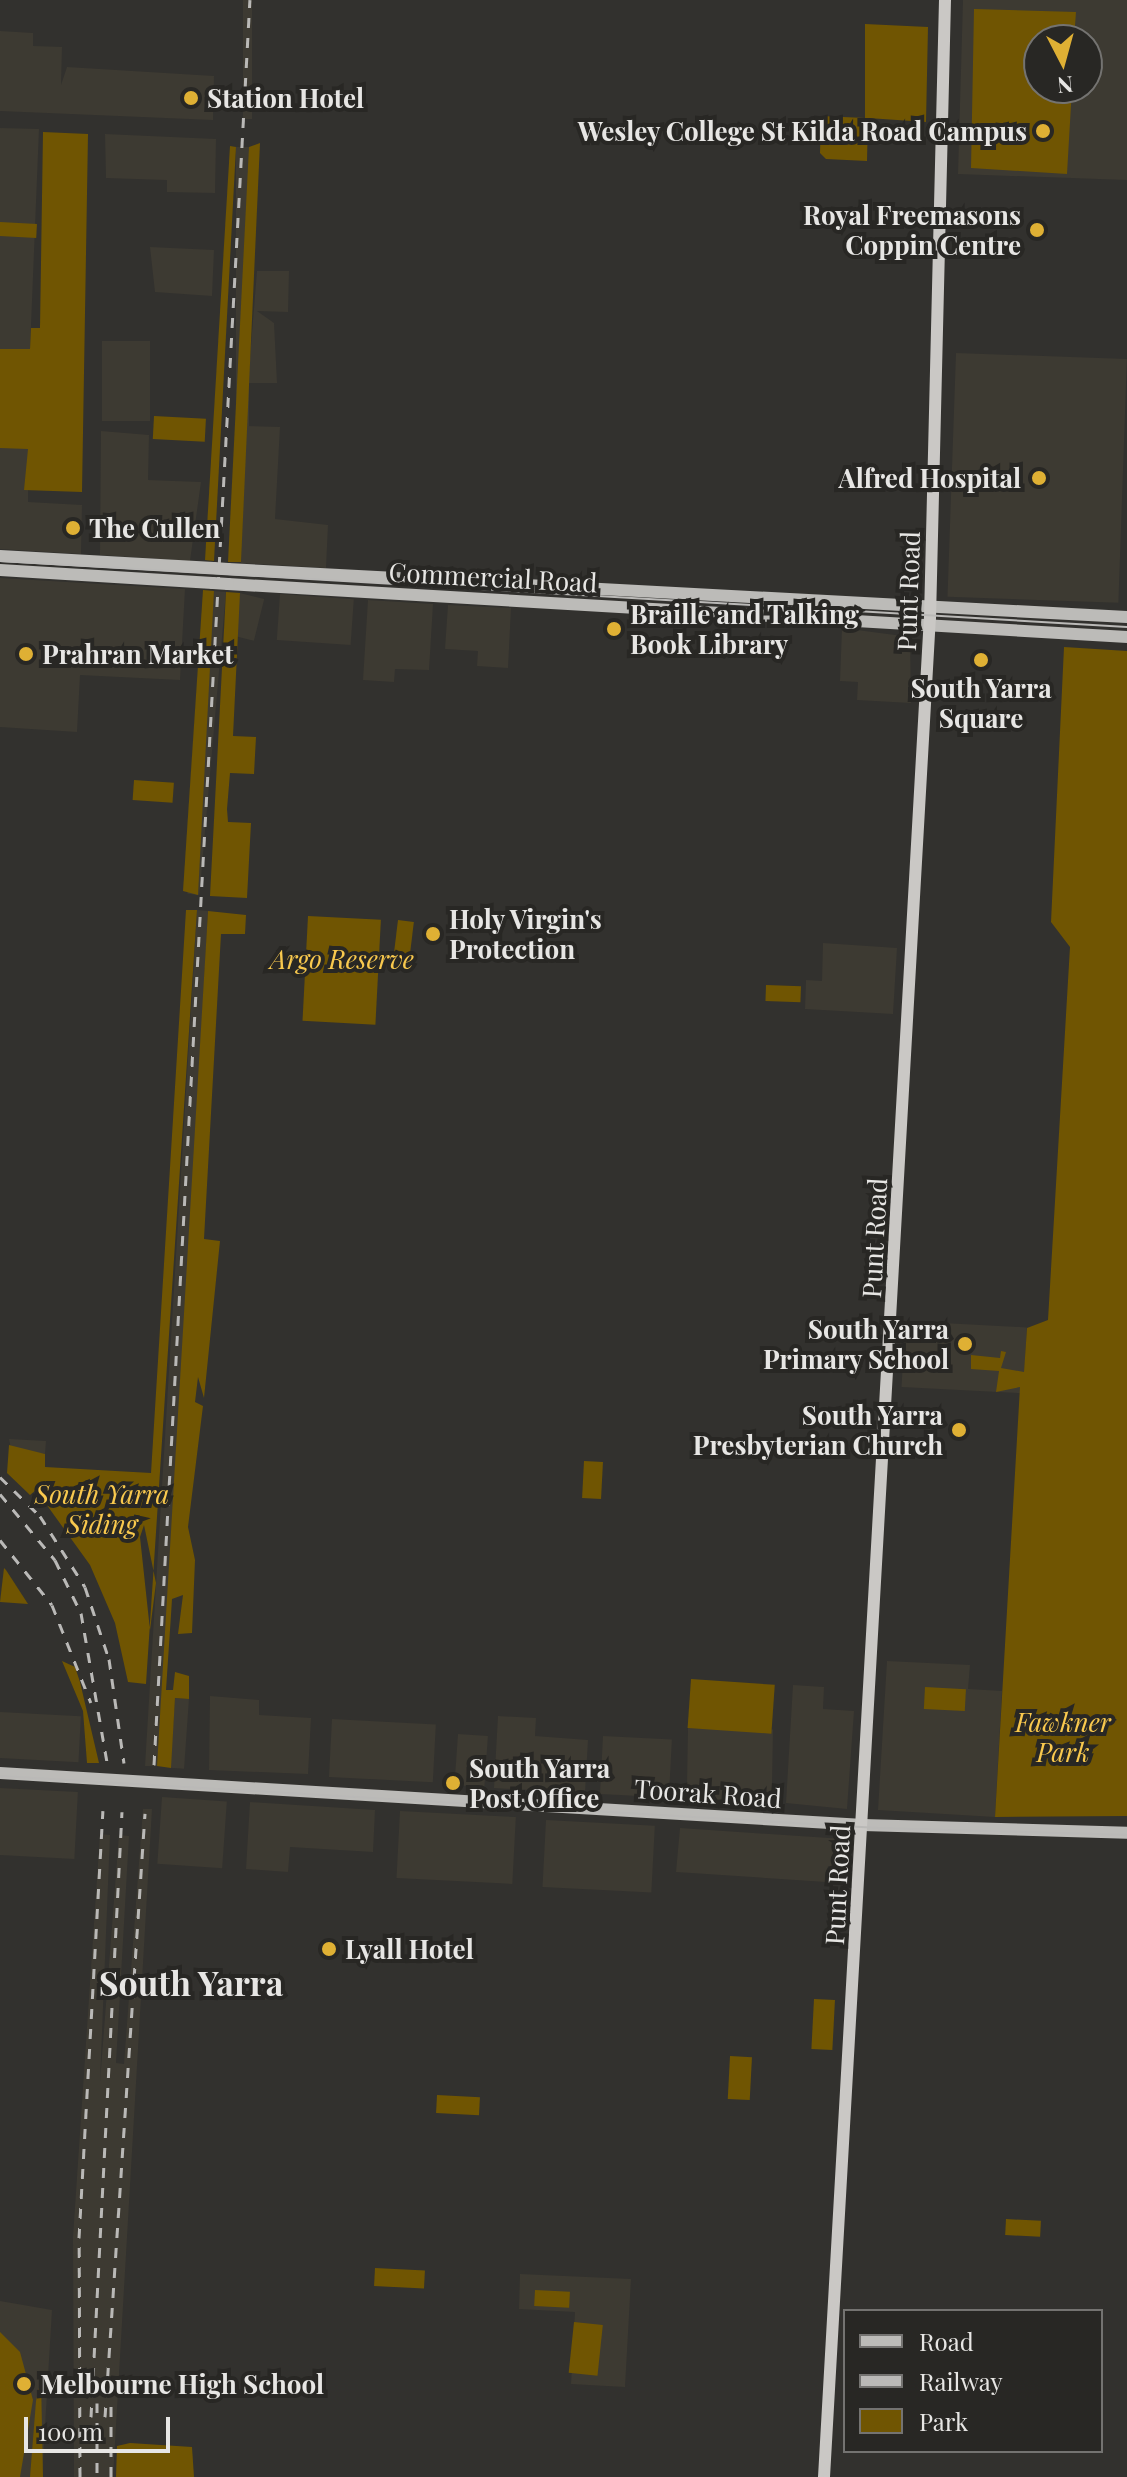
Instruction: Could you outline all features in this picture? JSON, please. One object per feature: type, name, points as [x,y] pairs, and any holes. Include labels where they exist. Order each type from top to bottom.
[{"type":"highway","name":"Punt Road","points":[[824,2477],[930,609],[945,0]]},
{"type":"main road","name":"Commercial Road","points":[[0,556],[804,603],[1127,617]]},
{"type":"main road","name":"Commercial Road","points":[[0,570],[929,629],[1127,637]]},
{"type":"main road","name":"Toorak Road","points":[[0,1773],[863,1825],[1127,1833]]},
{"type":"shaded area","points":[[243,0],[252,0],[252,119],[243,119]]},
{"type":"shaded area","name":"Wesley College St Kilda Road Campus","points":[[963,0],[1127,0],[1127,180],[958,174]]},
{"type":"shaded area","points":[[0,31],[33,33],[33,46],[62,47],[61,85],[67,67],[214,76],[213,120],[0,111]]},
{"type":"shaded area","points":[[0,128],[39,129],[30,350],[0,349]]},
{"type":"shaded area","points":[[105,134],[216,139],[215,193],[167,192],[167,180],[106,178]]},
{"type":"shaded area","points":[[236,147],[249,147],[249,562],[236,562]]},
{"type":"shaded area","points":[[150,247],[214,250],[212,296],[155,292]]},
{"type":"shaded area","points":[[257,271],[289,271],[288,312],[257,311],[274,323],[277,383],[248,383]]},
{"type":"shaded area","points":[[102,341],[150,341],[150,421],[102,421]]},
{"type":"shaded area","name":"Alfred Hospital","points":[[956,353],[1127,359],[1118,603],[947,597]]},
{"type":"shaded area","points":[[246,426],[280,427],[275,519],[328,525],[326,568],[241,563]]},
{"type":"shaded area","points":[[101,431],[149,435],[148,480],[201,482],[190,561],[100,555]]},
{"type":"shaded area","points":[[0,448],[28,448],[28,502],[82,505],[81,554],[0,549]]},
{"type":"shaded area","points":[[0,578],[185,589],[180,680],[80,675],[77,732],[0,727]]},
{"type":"shaded area","points":[[214,591],[226,592],[199,895],[188,894]]},
{"type":"shaded area","points":[[240,593],[264,599],[254,641],[230,635]]},
{"type":"shaded area","points":[[280,594],[354,599],[351,645],[277,640]]},
{"type":"shaded area","points":[[368,600],[433,604],[429,670],[395,669],[394,682],[363,680]]},
{"type":"shaded area","points":[[448,605],[511,608],[508,668],[477,666],[478,651],[445,649]]},
{"type":"shaded area","points":[[842,628],[910,637],[911,703],[857,700],[858,682],[840,681]]},
{"type":"shaded area","points":[[197,910],[208,911],[174,1542],[157,1766],[145,1766]]},
{"type":"shaded area","points":[[823,943],[897,948],[893,1014],[805,1009],[806,980],[822,981]]},
{"type":"shaded area","name":"South Yarra Primary School","points":[[905,1321],[1027,1327],[1023,1393],[902,1387]]},
{"type":"shaded area","points":[[9,1439],[46,1441],[45,1454],[11,1449]]},
{"type":"shaded area","points":[[887,1661],[970,1665],[968,1689],[1002,1691],[995,1817],[878,1810]]},
{"type":"shaded area","points":[[793,1685],[824,1687],[823,1709],[854,1711],[847,1809],[786,1803]]},
{"type":"shaded area","points":[[210,1696],[259,1700],[259,1715],[311,1718],[308,1774],[209,1770]]},
{"type":"shaded area","points":[[175,1698],[189,1699],[184,1769],[170,1768]]},
{"type":"shaded area","points":[[0,1712],[81,1716],[78,1762],[0,1758]]},
{"type":"shaded area","points":[[498,1716],[536,1718],[535,1736],[588,1740],[585,1793],[494,1788]]},
{"type":"shaded area","points":[[332,1719],[436,1724],[433,1782],[329,1777]]},
{"type":"shaded area","points":[[688,1728],[773,1729],[772,1801],[687,1800]]},
{"type":"shaded area","points":[[458,1734],[488,1736],[484,1787],[454,1785]]},
{"type":"shaded area","points":[[603,1736],[672,1740],[669,1798],[600,1794]]},
{"type":"shaded area","points":[[0,1788],[78,1792],[74,1859],[0,1855]]},
{"type":"shaded area","points":[[162,1797],[227,1802],[222,1868],[157,1864]]},
{"type":"shaded area","points":[[250,1802],[375,1810],[373,1852],[290,1847],[288,1872],[246,1869]]},
{"type":"shaded area","points":[[143,1809],[152,1809],[113,2477],[74,2477],[73,2237],[100,1834],[110,1835],[100,2082],[119,1835],[129,1836],[116,2063],[124,2064]]},
{"type":"shaded area","points":[[400,1811],[516,1817],[512,1884],[396,1878]]},
{"type":"shaded area","points":[[546,1820],[655,1826],[651,1893],[542,1887]]},
{"type":"shaded area","points":[[680,1828],[844,1839],[846,1866],[828,1866],[826,1882],[676,1872]]},
{"type":"shaded area","points":[[520,2274],[631,2279],[625,2387],[571,2384],[575,2312],[519,2309]]},
{"type":"shaded area","name":"Melbourne High School","points":[[0,2301],[52,2310],[42,2477],[0,2477]]},
{"type":"green space","points":[[974,9],[1076,12],[1075,24],[1023,24],[1023,104],[1071,104],[1067,174],[971,168]]},
{"type":"green space","points":[[865,24],[928,27],[926,122],[868,118],[867,161],[826,159],[820,153],[821,116],[865,118]]},
{"type":"green space","points":[[43,132],[88,134],[82,492],[24,490],[28,449],[0,448],[0,349],[30,349],[31,328],[40,328]]},
{"type":"green space","points":[[260,143],[241,562],[228,562],[249,147]]},
{"type":"green space","points":[[230,146],[236,147],[214,561],[205,560]]},
{"type":"green space","points":[[0,222],[37,224],[36,238],[0,236]]},
{"type":"green space","points":[[154,416],[206,419],[205,442],[153,439]]},
{"type":"green space","points":[[203,590],[214,591],[198,895],[183,891]]},
{"type":"green space","points":[[226,592],[240,593],[233,736],[256,737],[254,774],[230,773],[227,809],[228,822],[251,823],[247,898],[210,896]]},
{"type":"green space","name":"Fawkner Park","points":[[1064,647],[1127,651],[1127,1816],[995,1817],[1020,1387],[996,1392],[999,1371],[971,1369],[971,1355],[1000,1358],[1001,1351],[1006,1352],[1001,1368],[1024,1372],[1027,1328],[1048,1320],[1070,947],[1051,922]]},
{"type":"green space","points":[[134,780],[174,783],[173,803],[133,800]]},
{"type":"green space","name":"South Yarra Siding","points":[[186,910],[197,910],[153,1571],[144,1525],[140,1537],[150,1627],[146,1684],[128,1682],[115,1623],[90,1565],[36,1490],[30,1495],[7,1473],[9,1445],[45,1454],[45,1467],[151,1473]]},
{"type":"green space","points":[[208,911],[246,915],[245,934],[221,934],[204,1239],[220,1241],[204,1398],[198,1377],[195,1402],[203,1406],[188,1527],[195,1560],[192,1633],[178,1634],[183,1595],[172,1599],[166,1690],[173,1690],[175,1672],[189,1676],[189,1699],[175,1698],[171,1768],[157,1766]]},
{"type":"green space","name":"Argo Reserve","points":[[308,916],[381,920],[375,1025],[303,1021]]},
{"type":"green space","points":[[398,920],[414,922],[409,959],[393,957]]},
{"type":"green space","points":[[766,985],[801,986],[800,1002],[765,1001]]},
{"type":"green space","points":[[584,1461],[603,1462],[601,1499],[582,1498]]},
{"type":"green space","points":[[4,1568],[6,1570],[28,1604],[0,1602]]},
{"type":"green space","points":[[62,1661],[75,1667],[99,1763],[87,1763],[83,1711]]},
{"type":"green space","points":[[691,1679],[775,1685],[771,1734],[688,1728]]},
{"type":"green space","points":[[925,1687],[966,1689],[965,1711],[924,1709]]},
{"type":"green space","points":[[814,1999],[835,2000],[832,2050],[811,2049]]},
{"type":"green space","points":[[730,2056],[752,2057],[750,2100],[728,2099]]},
{"type":"green space","points":[[437,2095],[480,2097],[479,2115],[436,2113]]},
{"type":"green space","points":[[1006,2219],[1041,2221],[1040,2237],[1005,2235]]},
{"type":"green space","points":[[375,2268],[425,2271],[424,2289],[374,2286]]},
{"type":"green space","points":[[535,2290],[570,2292],[569,2308],[534,2306]]},
{"type":"green space","points":[[574,2322],[603,2325],[598,2376],[569,2373]]},
{"type":"green space","points":[[0,2332],[20,2352],[33,2400],[20,2477],[0,2477]]},
{"type":"green space","points":[[41,2379],[43,2477],[30,2477],[36,2401]]},
{"type":"green space","points":[[130,2443],[192,2447],[194,2477],[116,2477],[117,2446]]},
{"type":"tram line","points":[[0,561],[1127,627]]},
{"type":"tram line","points":[[0,1776],[878,1828],[1127,1835]]},
{"type":"railway","points":[[154,1765],[250,0]]},
{"type":"railway","points":[[0,1477],[40,1516],[85,1587],[109,1659],[124,1763]]},
{"type":"railway","points":[[0,1494],[55,1560],[81,1613],[107,1762]]},
{"type":"railway","points":[[0,1540],[52,1605],[91,1703]]},
{"type":"railway","points":[[80,2477],[79,2238],[103,1811]]},
{"type":"railway","points":[[91,2417],[122,1812]]},
{"type":"railway","points":[[105,2417],[145,1813]]},
{"type":"railway","points":[[97,2403],[97,2477]]},
{"type":"railway","points":[[111,2404],[111,2477]]},
{"type":"place","name":"Station Hotel","points":[[191,98]]},
{"type":"place","name":"Wesley College St Kilda Road Campus","points":[[1043,131]]},
{"type":"place","name":"Royal Freemasons Coppin Centre","points":[[1037,230]]},
{"type":"place","name":"Alfred Hospital","points":[[1039,478]]},
{"type":"place","name":"The Cullen","points":[[73,528]]},
{"type":"place","name":"Braille and Talking Book Library","points":[[614,629]]},
{"type":"place","name":"Prahran Market","points":[[26,654]]},
{"type":"place","name":"South Yarra Square","points":[[981,660]]},
{"type":"place","name":"Holy Virgin's Protection","points":[[433,934]]},
{"type":"place","name":"South Yarra Primary School","points":[[965,1344]]},
{"type":"place","name":"South Yarra Presbyterian Church","points":[[959,1430]]},
{"type":"place","name":"South Yarra Post Office","points":[[453,1783]]},
{"type":"place","name":"Lyall Hotel","points":[[329,1949]]},
{"type":"place","name":"Melbourne High School","points":[[24,2384]]},
{"type":"district","name":"South Yarra","points":[[191,1983]]}]
